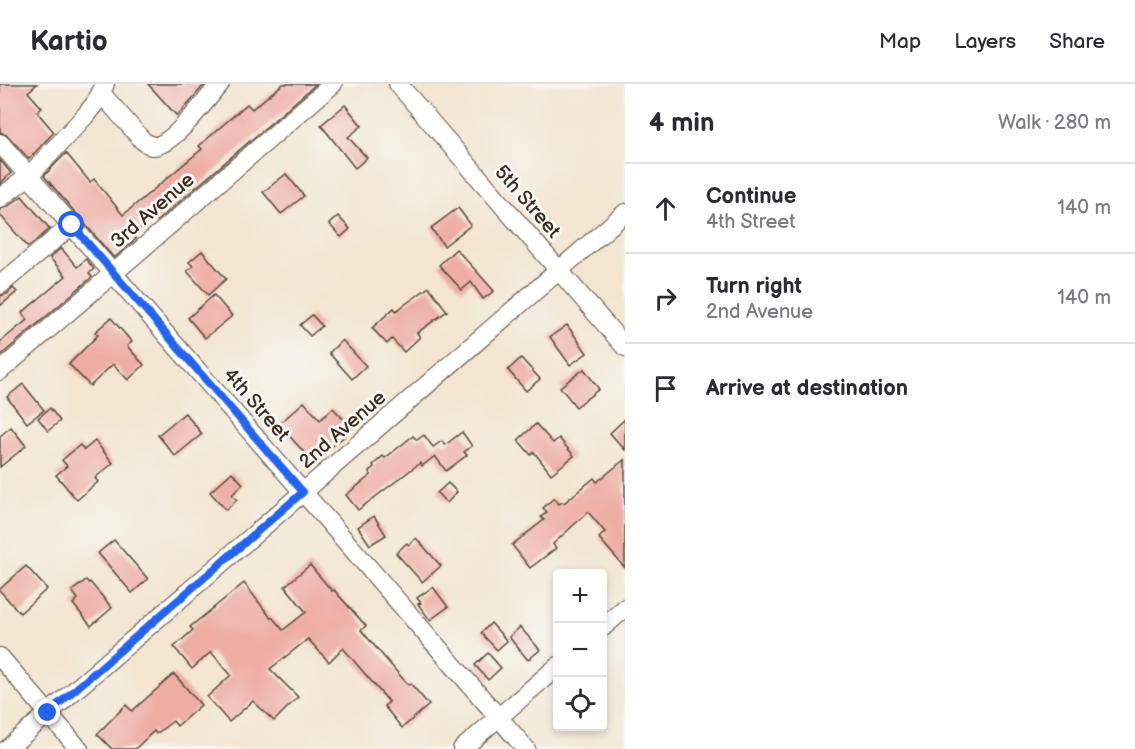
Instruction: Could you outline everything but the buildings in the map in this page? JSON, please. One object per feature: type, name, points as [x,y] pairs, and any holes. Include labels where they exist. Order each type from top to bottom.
[{"type":"street","points":[[0,198],[29,176],[85,116],[103,89],[143,141],[151,146],[163,144],[174,135],[220,84]]},
{"type":"street","name":"3rd Avenue","points":[[0,371],[333,84]]},
{"type":"street","name":"5th Street","points":[[398,84],[625,347]]},
{"type":"street","name":"4th Street","points":[[0,143],[526,749]]},
{"type":"street","name":"2nd Avenue","points":[[7,749],[625,213]]},
{"type":"street","points":[[0,285],[72,225]]},
{"type":"street","points":[[607,624],[625,608]]},
{"type":"street","points":[[0,657],[79,749]]},
{"type":"street","points":[[462,749],[553,670]]},
{"type":"route","points":[[48,713],[303,492],[72,225]]}]
